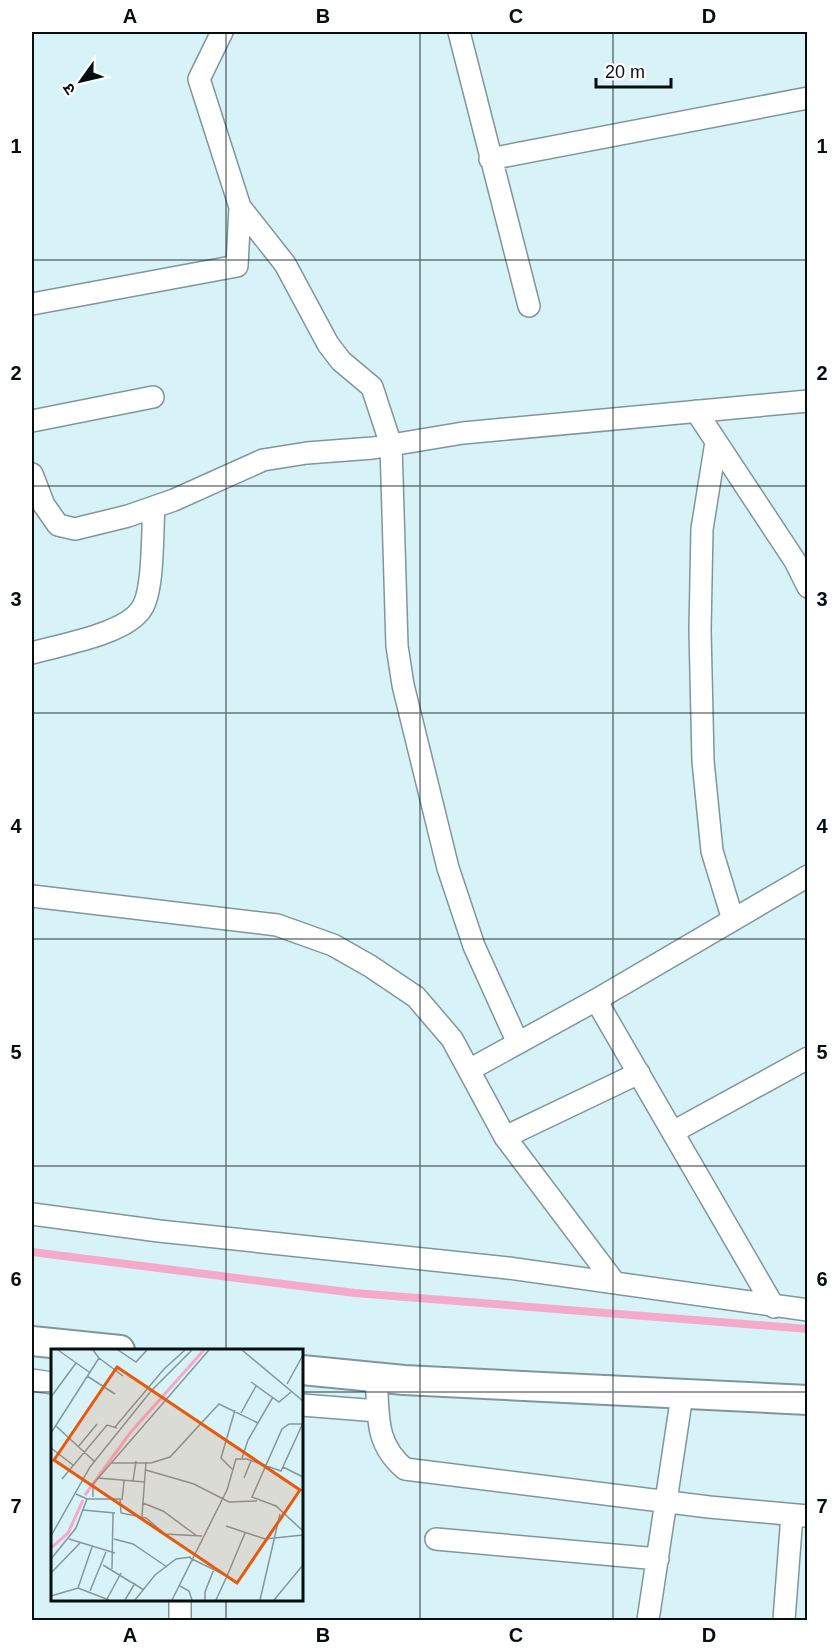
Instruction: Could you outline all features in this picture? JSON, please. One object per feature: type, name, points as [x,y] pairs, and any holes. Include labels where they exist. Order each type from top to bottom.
[{"type":"street","points":[[222,32],[199,79],[240,207],[285,264],[328,344],[340,361],[372,387],[391,445],[397,646],[403,685],[448,868],[474,946],[518,1043]]},
{"type":"street","points":[[459,32],[529,306]]},
{"type":"street","points":[[490,159],[807,98]]},
{"type":"street","points":[[32,304],[237,267],[240,207]]},
{"type":"street","points":[[32,421],[153,397]]},
{"type":"street","points":[[34,486],[58,525],[75,528],[154,507],[263,460],[463,434],[807,402]]},
{"type":"street","points":[[696,411],[795,561],[807,587]]},
{"type":"street","points":[[716,442],[702,529],[700,630],[703,761],[712,851],[733,920]]},
{"type":"street","points":[[32,653],[99,634],[128,621],[142,610],[148,594],[154,507]]},
{"type":"street","points":[[470,1070],[596,1000],[807,876]]},
{"type":"street","points":[[32,896],[277,926],[333,945],[416,997],[452,1039],[505,1137],[615,1282]]},
{"type":"street","points":[[596,1000],[774,1307]]},
{"type":"street","points":[[673,1132],[807,1058]]},
{"type":"street","points":[[505,1137],[639,1073]]},
{"type":"street","points":[[32,1214],[615,1282],[807,1310]]},
{"type":"street","points":[[32,1341],[110,1349]]},
{"type":"street","points":[[303,1370],[376,1377],[807,1400]]},
{"type":"street","points":[[376,1377],[380,1437],[391,1458],[405,1469],[800,1516],[784,1620]]},
{"type":"street","points":[[32,1380],[51,1383]]},
{"type":"street","points":[[648,1620],[668,1500],[682,1395]]},
{"type":"street","points":[[303,1405],[378,1411]]},
{"type":"street","points":[[436,1539],[658,1559]]},
{"type":"street","points":[[180,1601],[180,1620]]},
{"type":"waterway","points":[[32,1252],[355,1293],[808,1329]]}]
